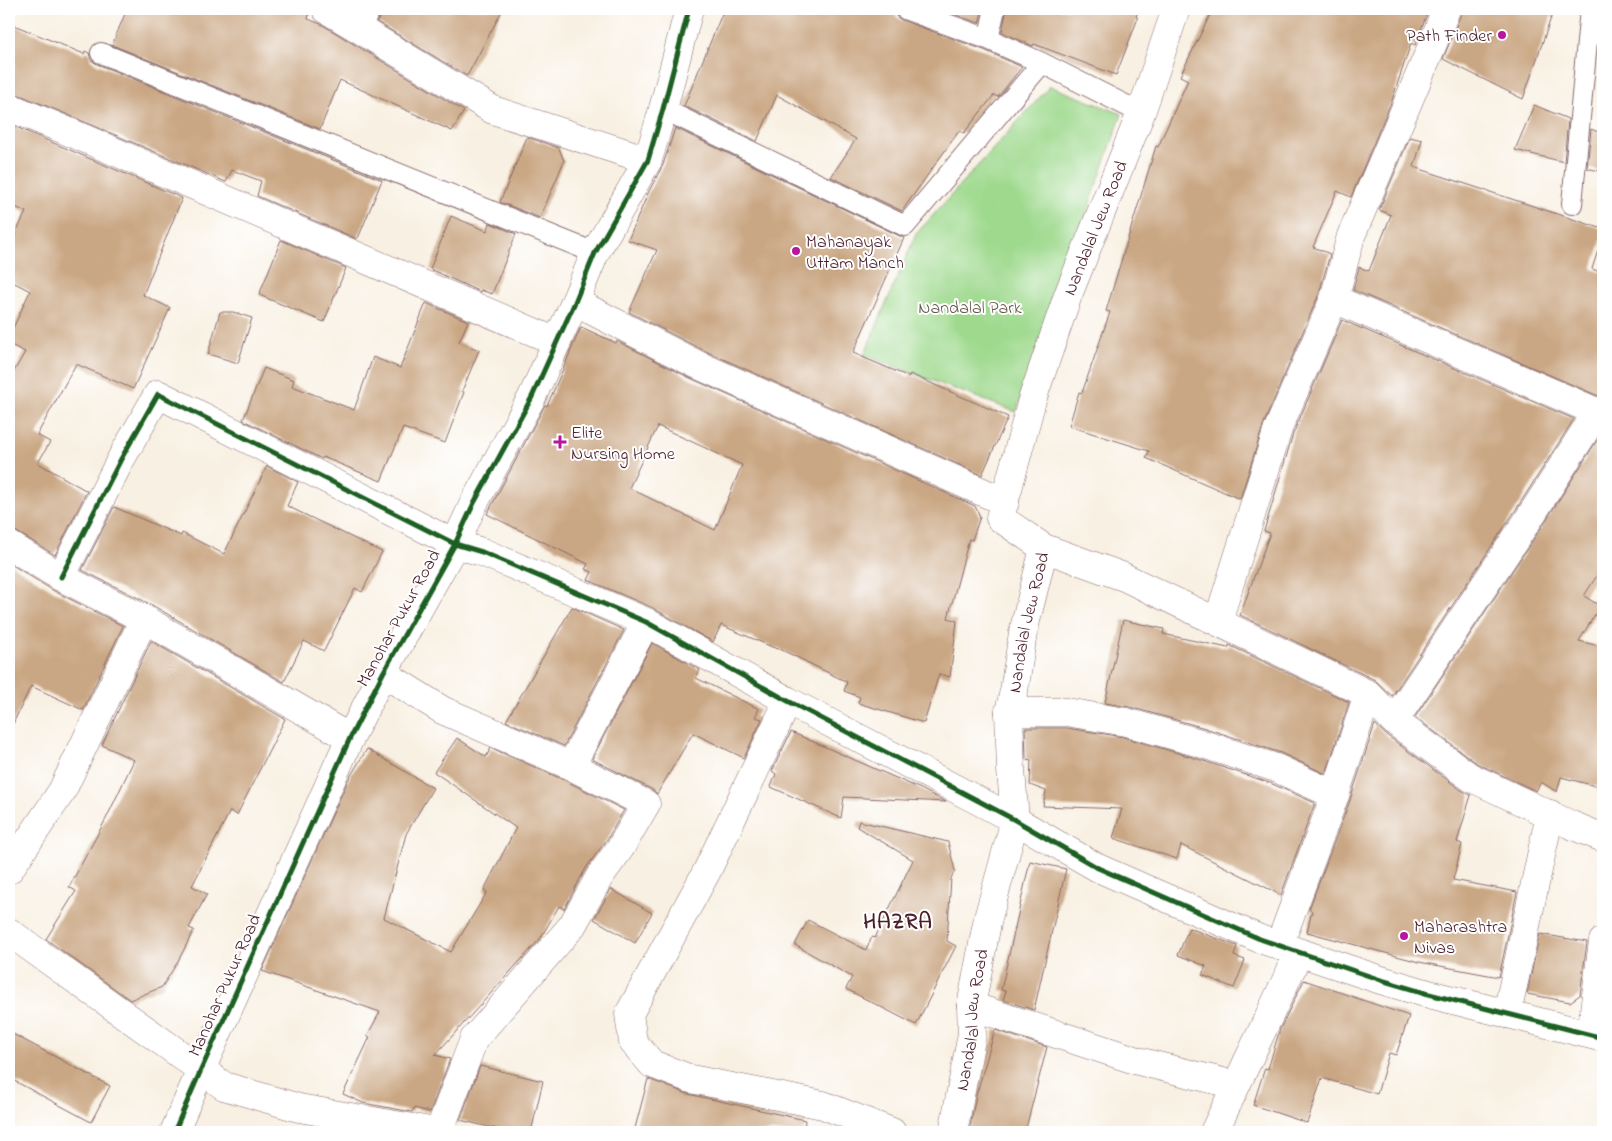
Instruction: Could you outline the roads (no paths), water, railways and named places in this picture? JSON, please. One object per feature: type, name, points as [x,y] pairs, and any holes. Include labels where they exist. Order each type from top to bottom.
[{"type":"street","points":[[326,9],[365,18],[493,110],[648,160]]},
{"type":"street","name":"Manohar Pukur Road","points":[[174,1132],[350,738],[532,397],[595,254],[648,160],[689,9]]},
{"type":"street","name":"Nandalal Jew Road","points":[[954,1132],[972,1034],[971,1006],[988,918],[1015,820],[1009,712],[1023,633],[1044,548],[1000,518],[1032,400],[1065,304],[1141,113],[1176,9]]},
{"type":"street","points":[[1218,621],[1278,429],[1334,299],[1351,236],[1446,9]]},
{"type":"street","points":[[9,107],[557,342]]},
{"type":"street","points":[[1334,299],[1600,413],[1394,721]]},
{"type":"street","points":[[575,302],[696,364],[1005,502]]},
{"type":"street","points":[[61,577],[158,394],[455,544],[482,552],[646,622],[788,701],[1015,820],[1098,868],[1289,949],[1389,983],[1597,1036],[1603,942]]},
{"type":"street","points":[[9,545],[61,577],[144,619],[350,738]]},
{"type":"street","points":[[1044,548],[1124,577],[1368,694],[1394,721],[1470,777],[1603,838]]},
{"type":"street","points":[[9,870],[62,791],[144,619]]},
{"type":"street","points":[[571,766],[646,622]]},
{"type":"street","points":[[9,932],[224,1086],[299,1108],[437,1132],[474,1039],[572,926],[600,876],[621,847],[646,804],[571,766],[442,710],[383,674]]},
{"type":"street","points":[[1214,1132],[1235,1085],[1289,949],[1334,795],[1368,694]]},
{"type":"street","points":[[788,701],[707,871],[629,1014],[633,1042],[652,1064],[691,1079],[823,1105],[892,1132]]},
{"type":"street","points":[[1009,712],[1066,712],[1126,722],[1200,743],[1276,768],[1334,795]]},
{"type":"street","points":[[1507,1014],[1550,814]]},
{"type":"street","points":[[971,1006],[1138,1061],[1235,1085]]},
{"type":"lane","points":[[904,9],[988,39],[1042,62],[1141,113]]},
{"type":"lane","points":[[988,39],[995,9]]},
{"type":"lane","points":[[1572,204],[1590,9]]},
{"type":"lane","points":[[101,53],[595,254]]},
{"type":"lane","points":[[663,109],[906,226],[1042,62]]},
{"type":"place","name":"Path Finder","points":[[1502,35]]},
{"type":"place","name":"Mahanayak Uttam Manch","points":[[796,251]]},
{"type":"place","name":"Elite Nursing Home","points":[[560,442]]},
{"type":"place","name":"Maharashtra Nivas","points":[[1404,936]]},
{"type":"district","name":"HAZRA","points":[[898,920]]},
{"type":"park label","name":"Nandalal Park","points":[[970,307]]}]
